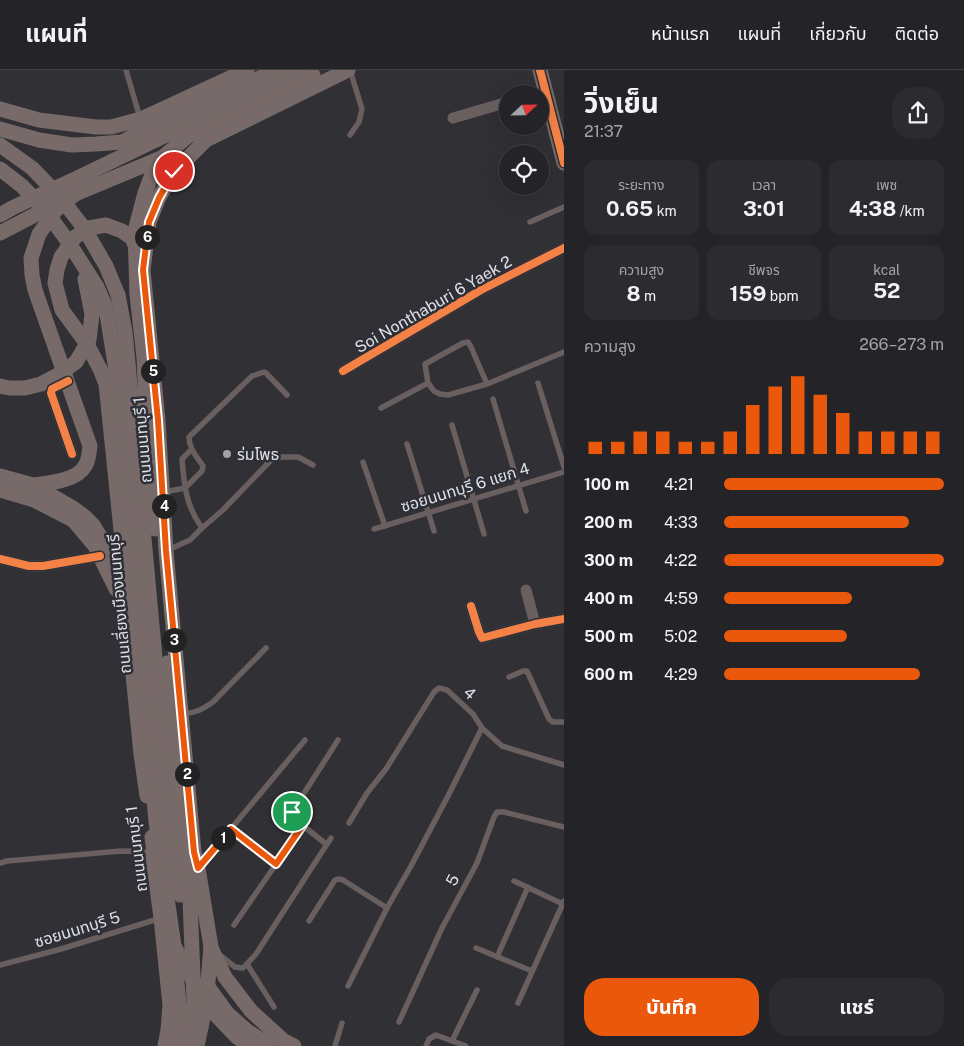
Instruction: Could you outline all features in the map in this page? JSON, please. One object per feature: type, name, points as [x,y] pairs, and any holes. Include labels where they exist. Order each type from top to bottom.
[{"type":"main road","points":[[0,109],[39,120],[96,128],[112,127],[141,119],[247,70]]},
{"type":"main road","points":[[0,129],[39,140],[72,145],[122,142],[146,129],[186,113],[278,70]]},
{"type":"main road","points":[[0,215],[278,82],[298,70]]},
{"type":"main road","name":"ถนนนนทบุรี 1","points":[[143,270],[149,222],[159,198],[174,171],[206,140],[349,70]]},
{"type":"main road","points":[[540,70],[541,85]]},
{"type":"main road","points":[[147,430],[144,358],[137,295],[136,231],[145,193],[156,163],[188,136],[318,72]]},
{"type":"main road","points":[[549,117],[564,163]]},
{"type":"main road","points":[[0,233],[74,194],[206,140]]},
{"type":"main road","points":[[0,145],[32,168],[60,197],[84,228],[106,266],[118,295],[132,330],[139,361],[190,900],[194,1002],[191,1043]]},
{"type":"main road","name":"ถนนเลี่ยงเมืองนนทบุรี","points":[[0,169],[22,186],[44,209],[80,260],[97,287],[104,303],[115,364],[156,822],[174,946],[214,1013],[248,1046]]},
{"type":"main road","points":[[32,485],[67,479],[81,472],[86,466],[89,457],[90,446],[35,290],[31,258],[39,234],[56,210],[74,194]]},
{"type":"main road","name":"ถนนนนทบุรี 1","points":[[165,1046],[170,1005],[162,918],[141,754],[124,596],[125,569],[106,384],[87,344],[62,310],[54,283],[61,257],[75,237],[89,228],[106,225],[122,231],[132,238],[143,270],[158,420],[166,551],[194,852],[210,946],[206,1004],[191,1043]]},
{"type":"main road","points":[[0,386],[25,388],[41,384],[58,376],[76,362],[89,340],[92,314],[80,260]]},
{"type":"main road","name":"ถนนเลี่ยงเมืองนนทบุรี","points":[[118,295],[125,332],[170,822],[185,936],[204,982],[227,1012],[246,1030],[283,1044]]},
{"type":"main road","points":[[0,476],[32,485],[73,508],[85,517],[93,526],[124,576]]},
{"type":"main road","points":[[0,490],[34,500],[73,520],[95,546],[116,589],[124,596]]},
{"type":"main road","points":[[154,854],[161,869],[174,873],[184,869],[194,852]]},
{"type":"main road","points":[[173,1046],[179,1004],[174,946]]},
{"type":"main road","points":[[210,946],[225,977],[251,1011],[283,1044]]},
{"type":"main road","points":[[170,1005],[181,1031],[191,1043]]},
{"type":"main road","points":[[191,1043],[233,1014],[240,1012],[270,1029]]},
{"type":"main road","points":[[248,1046],[250,1039],[262,1034],[283,1044]]},
{"type":"street","points":[[453,118],[499,105]]},
{"type":"street","name":"Soi Nonthaburi 6 Yaek 2","points":[[343,371],[481,290],[564,248]]},
{"type":"street","points":[[68,381],[52,389],[51,393],[72,454]]},
{"type":"street","points":[[0,560],[29,566],[43,566],[100,556]]},
{"type":"street","points":[[526,590],[535,624]]},
{"type":"street","points":[[472,606],[482,638],[535,624],[564,619]]},
{"type":"lane","points":[[126,70],[141,119]]},
{"type":"lane","points":[[349,70],[362,109],[359,122],[350,135]]},
{"type":"lane","points":[[530,222],[564,207]]},
{"type":"lane","points":[[487,384],[468,342],[425,364],[428,382],[434,391],[448,395],[487,384],[564,352]]},
{"type":"lane","points":[[163,492],[185,488],[202,471],[203,466],[192,450],[189,442],[190,437],[252,376],[266,373],[287,395]]},
{"type":"lane","points":[[381,408],[428,382]]},
{"type":"lane","points":[[538,383],[564,467]]},
{"type":"lane","points":[[493,399],[526,510]]},
{"type":"lane","points":[[452,425],[484,534]]},
{"type":"lane","points":[[407,444],[434,531]]},
{"type":"lane","points":[[192,450],[182,459],[185,488],[194,518],[202,528]]},
{"type":"lane","points":[[166,551],[190,540],[223,510],[271,460],[282,457],[298,457],[313,465]]},
{"type":"lane","points":[[363,462],[385,526]]},
{"type":"lane","name":"ซอยนนทบุรี 6 แยก 4","points":[[374,529],[564,472]]},
{"type":"lane","points":[[181,714],[193,713],[213,702],[266,648]]},
{"type":"lane","points":[[509,677],[527,671],[549,719],[553,722],[564,722]]},
{"type":"lane","name":"4","points":[[349,823],[434,692],[439,688],[447,690],[473,714],[482,728],[502,746],[564,765]]},
{"type":"lane","points":[[348,986],[482,728]]},
{"type":"lane","points":[[198,868],[305,740]]},
{"type":"lane","points":[[326,844],[291,816],[338,740]]},
{"type":"lane","name":"5","points":[[399,1022],[442,928],[477,863],[497,812],[504,812],[564,827]]},
{"type":"lane","points":[[234,925],[303,825]]},
{"type":"lane","points":[[231,829],[276,864]]},
{"type":"lane","points":[[210,946],[235,967],[243,968],[256,954],[331,838]]},
{"type":"lane","points":[[0,863],[121,851],[154,854]]},
{"type":"lane","points":[[309,921],[334,880],[338,879],[343,880],[387,908]]},
{"type":"lane","points":[[514,880],[564,902],[518,1003]]},
{"type":"lane","points":[[497,957],[528,887]]},
{"type":"lane","name":"ซอยนนทบุรี 5","points":[[0,965],[61,949],[162,918]]},
{"type":"lane","points":[[476,948],[532,971]]},
{"type":"lane","points":[[247,964],[274,1007]]},
{"type":"lane","points":[[452,1042],[477,990]]},
{"type":"lane","points":[[335,1046],[342,1023]]},
{"type":"lane","points":[[426,1046],[429,1039],[436,1035],[466,1046]]},
{"type":"cycle path","points":[[540,70],[564,163]]},
{"type":"cycle path","points":[[343,371],[481,290],[564,248]]},
{"type":"cycle path","points":[[68,381],[52,389],[51,393],[72,454]]},
{"type":"cycle path","points":[[0,559],[29,566],[43,566],[100,556]]},
{"type":"cycle path","points":[[471,606],[482,638],[535,624],[564,619]]},
{"type":"place","name":"ร่มโพธ","points":[[227,454]]},
{"type":"route","points":[[174,171],[159,198],[149,222],[143,270],[158,420],[166,551],[194,852],[198,868],[231,829],[276,864],[303,825],[291,816],[292,812]]}]
